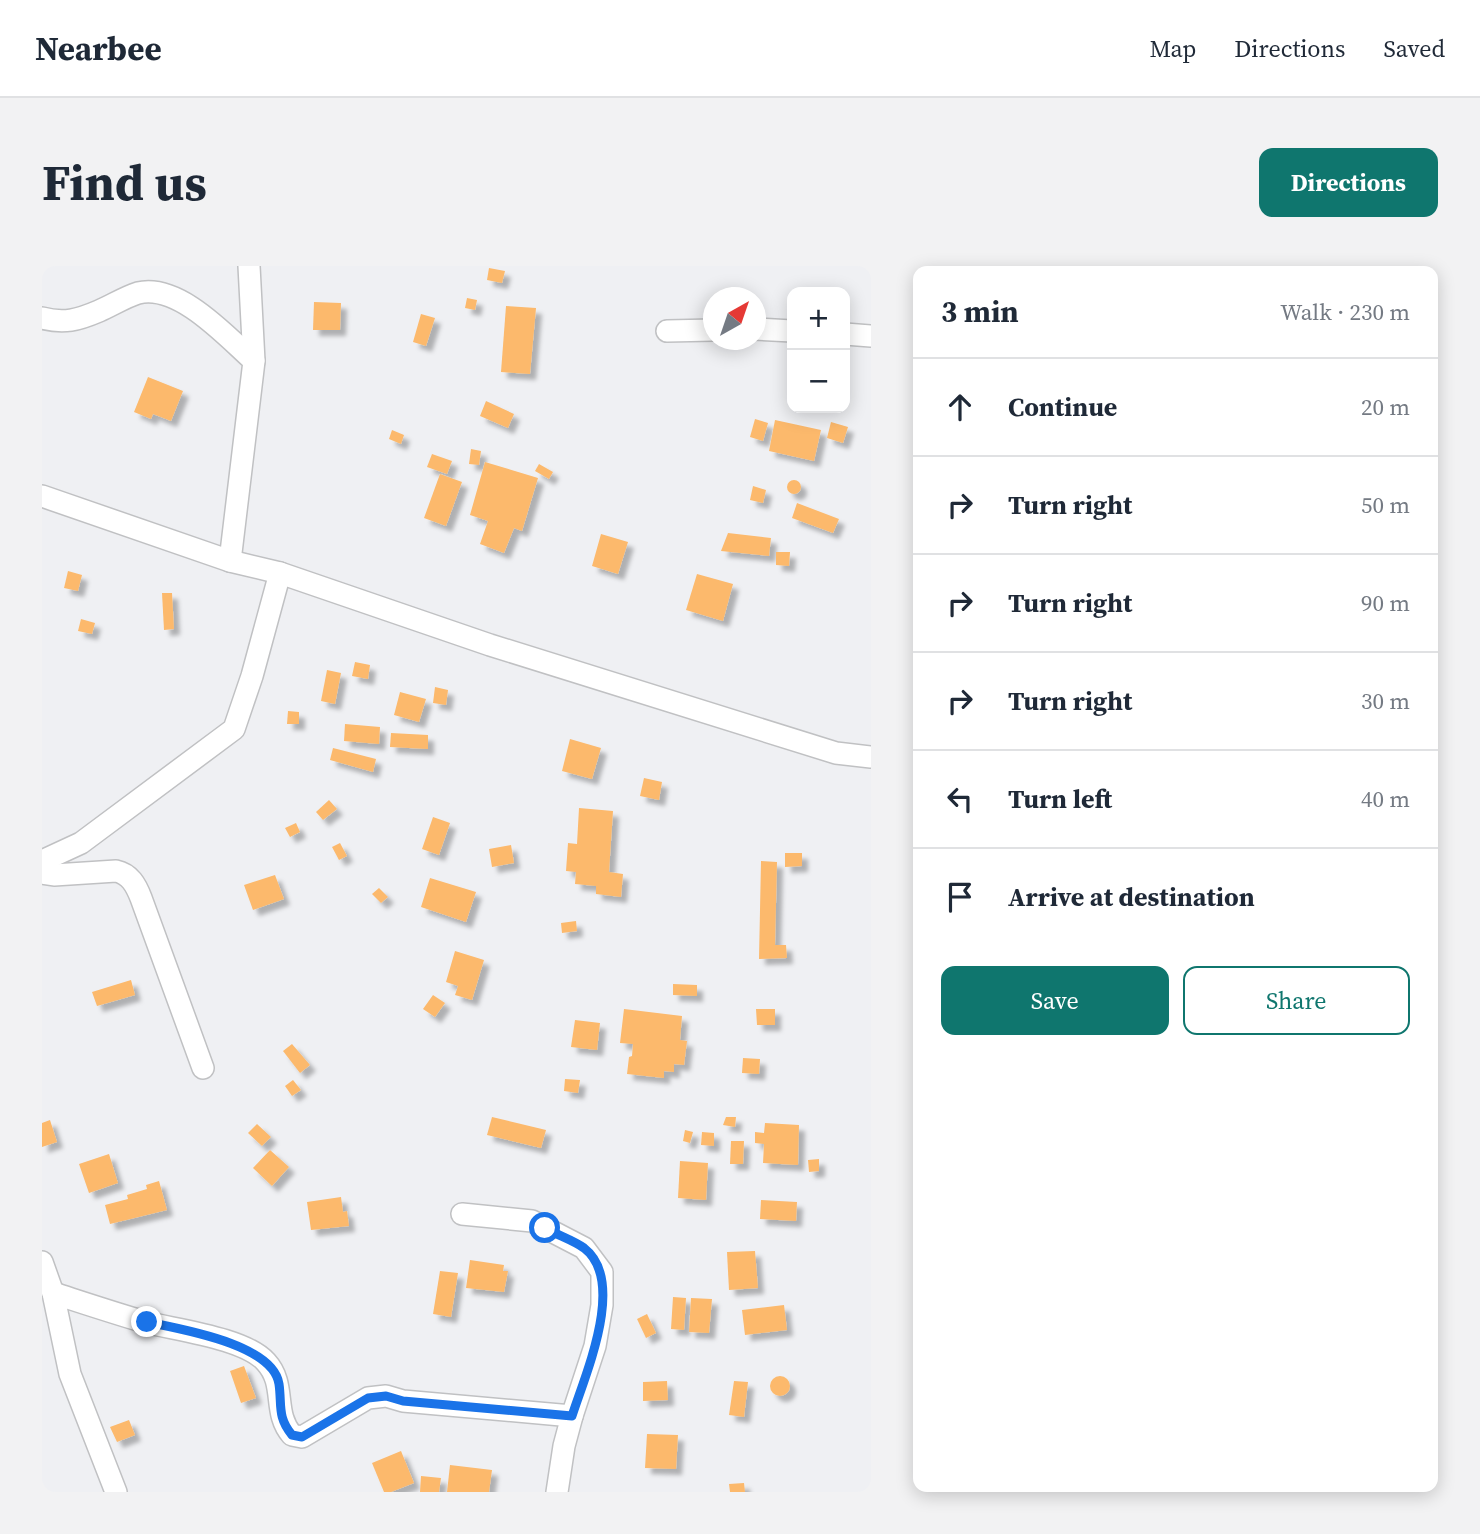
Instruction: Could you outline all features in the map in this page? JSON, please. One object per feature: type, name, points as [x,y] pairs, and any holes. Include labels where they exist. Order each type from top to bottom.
[{"type":"street","points":[[230,561],[254,362],[248,266]]},
{"type":"street","points":[[42,318],[59,323],[84,317],[139,293],[162,294],[184,302],[254,362]]},
{"type":"street","points":[[667,331],[703,330]]},
{"type":"street","points":[[766,330],[787,331]]},
{"type":"street","points":[[850,334],[871,336]]},
{"type":"street","points":[[42,496],[230,561],[280,573],[490,645],[824,749],[871,757]]},
{"type":"street","points":[[42,861],[81,843],[234,729],[252,676],[280,573]]},
{"type":"street","points":[[42,873],[54,875],[116,871],[130,878],[141,898],[203,1068]]},
{"type":"street","points":[[462,1214],[531,1221],[584,1248],[602,1272],[602,1305],[595,1346],[564,1446],[557,1492]]},
{"type":"street","points":[[42,1262],[53,1293],[70,1374],[116,1492]]},
{"type":"street","points":[[53,1293],[147,1322],[205,1335],[253,1353],[266,1362],[279,1383],[281,1418],[292,1435],[302,1437],[368,1398],[386,1396],[403,1401],[572,1416]]},
{"type":"building","points":[[489,268],[505,271],[502,283],[487,280]]},
{"type":"building","points":[[467,298],[477,300],[475,310],[465,308]]},
{"type":"building","points":[[314,302],[341,303],[340,330],[313,330]]},
{"type":"building","points":[[506,306],[536,308],[530,374],[501,372]]},
{"type":"building","points":[[421,314],[435,318],[426,346],[413,342]]},
{"type":"building","points":[[148,377],[183,391],[171,421],[153,414],[151,419],[134,412]]},
{"type":"building","points":[[486,401],[514,414],[508,428],[480,416]]},
{"type":"building","points":[[755,419],[768,423],[763,441],[750,437]]},
{"type":"building","points":[[775,420],[821,430],[814,461],[769,451]]},
{"type":"building","points":[[831,422],[848,427],[843,443],[827,438]]},
{"type":"building","points":[[392,430],[404,435],[401,444],[389,439]]},
{"type":"building","points":[[471,449],[481,451],[479,465],[469,464]]},
{"type":"building","points":[[432,454],[452,461],[447,474],[427,467]]},
{"type":"building","points":[[485,462],[538,478],[522,531],[514,528],[504,553],[480,544],[488,521],[470,515]]},
{"type":"building","points":[[539,464],[553,472],[549,479],[535,471]]},
{"type":"building","points":[[440,474],[462,482],[446,526],[424,518]]},
{"type":"building","points":[[794,480],[799,482],[799,492],[794,494],[789,492],[787,487],[789,482]]},
{"type":"building","points":[[753,486],[766,490],[763,503],[750,500]]},
{"type":"building","points":[[797,503],[839,519],[833,533],[792,518]]},
{"type":"building","points":[[728,533],[771,538],[769,556],[721,551]]},
{"type":"building","points":[[601,534],[628,542],[618,574],[592,566]]},
{"type":"building","points":[[776,552],[790,552],[789,566],[776,565]]},
{"type":"building","points":[[68,571],[82,575],[78,591],[64,588]]},
{"type":"building","points":[[697,574],[733,584],[723,621],[686,610]]},
{"type":"building","points":[[162,593],[172,593],[174,629],[164,630]]},
{"type":"building","points":[[81,619],[95,623],[92,634],[78,631]]},
{"type":"building","points":[[355,662],[370,665],[368,679],[352,676]]},
{"type":"building","points":[[327,670],[341,673],[335,704],[321,701]]},
{"type":"building","points":[[435,687],[448,690],[446,705],[433,703]]},
{"type":"building","points":[[400,692],[426,699],[419,722],[394,715]]},
{"type":"building","points":[[288,711],[299,712],[299,724],[287,724]]},
{"type":"building","points":[[345,724],[380,727],[379,744],[344,741]]},
{"type":"building","points":[[391,733],[428,735],[428,749],[390,747]]},
{"type":"building","points":[[570,739],[601,748],[592,779],[562,771]]},
{"type":"building","points":[[333,748],[376,759],[373,772],[330,760]]},
{"type":"building","points":[[644,778],[662,782],[659,800],[640,796]]},
{"type":"building","points":[[329,800],[337,809],[323,820],[316,812]]},
{"type":"building","points":[[579,808],[613,811],[609,872],[623,874],[621,897],[596,894],[596,886],[575,884],[576,872],[566,871],[568,843],[577,844]]},
{"type":"building","points":[[433,817],[450,823],[439,855],[422,849]]},
{"type":"building","points":[[296,823],[300,832],[290,837],[285,828]]},
{"type":"building","points":[[340,843],[347,856],[339,860],[332,847]]},
{"type":"building","points":[[511,845],[514,863],[492,867],[489,849]]},
{"type":"building","points":[[785,853],[802,853],[802,866],[785,867]]},
{"type":"building","points":[[761,861],[777,862],[775,945],[786,945],[787,958],[759,959]]},
{"type":"building","points":[[275,875],[284,899],[253,910],[244,885]]},
{"type":"building","points":[[430,878],[476,892],[466,922],[421,907]]},
{"type":"building","points":[[379,888],[388,897],[381,903],[372,894]]},
{"type":"building","points":[[576,921],[577,931],[562,933],[561,923]]},
{"type":"building","points":[[455,951],[484,960],[472,1000],[455,995],[458,986],[446,982]]},
{"type":"building","points":[[131,980],[135,995],[97,1006],[92,992]]},
{"type":"building","points":[[673,984],[697,985],[697,996],[673,995]]},
{"type":"building","points":[[433,995],[445,1003],[435,1017],[423,1009]]},
{"type":"building","points":[[624,1009],[682,1016],[680,1040],[687,1041],[684,1065],[674,1064],[674,1072],[664,1071],[664,1078],[627,1074],[633,1044],[620,1043]]},
{"type":"building","points":[[756,1009],[775,1009],[775,1025],[757,1025]]},
{"type":"building","points":[[575,1020],[600,1023],[597,1050],[571,1047]]},
{"type":"building","points":[[292,1044],[310,1065],[300,1073],[283,1051]]},
{"type":"building","points":[[743,1058],[760,1059],[759,1074],[742,1073]]},
{"type":"building","points":[[565,1079],[580,1080],[578,1093],[564,1091]]},
{"type":"building","points":[[293,1080],[301,1090],[292,1096],[285,1086]]},
{"type":"building","points":[[492,1117],[546,1130],[541,1148],[487,1135]]},
{"type":"building","points":[[726,1117],[736,1117],[735,1127],[723,1125]]},
{"type":"building","points":[[50,1120],[57,1142],[42,1147],[42,1123]]},
{"type":"building","points":[[765,1123],[799,1125],[798,1165],[763,1163],[764,1144],[755,1143],[755,1132],[764,1133]]},
{"type":"building","points":[[257,1124],[271,1137],[262,1146],[248,1133]]},
{"type":"building","points":[[685,1130],[693,1132],[690,1143],[683,1141]]},
{"type":"building","points":[[702,1132],[714,1133],[714,1146],[701,1145]]},
{"type":"building","points":[[731,1141],[744,1141],[743,1164],[730,1164]]},
{"type":"building","points":[[270,1150],[289,1167],[272,1186],[253,1168]]},
{"type":"building","points":[[109,1154],[118,1183],[89,1193],[79,1164]]},
{"type":"building","points":[[819,1159],[819,1171],[809,1172],[808,1160]]},
{"type":"building","points":[[680,1161],[708,1163],[706,1200],[678,1198]]},
{"type":"building","points":[[159,1181],[167,1210],[110,1224],[105,1205],[128,1199],[127,1195],[147,1189],[146,1185]]},
{"type":"building","points":[[341,1197],[349,1226],[311,1230],[307,1202]]},
{"type":"building","points":[[761,1200],[797,1202],[796,1221],[760,1219]]},
{"type":"building","points":[[755,1251],[758,1288],[729,1290],[727,1252]]},
{"type":"building","points":[[470,1260],[504,1265],[503,1271],[508,1271],[504,1292],[466,1288]]},
{"type":"building","points":[[440,1271],[458,1273],[451,1317],[433,1314]]},
{"type":"building","points":[[673,1297],[686,1298],[684,1330],[671,1329]]},
{"type":"building","points":[[691,1298],[712,1299],[709,1333],[689,1332]]},
{"type":"building","points":[[784,1305],[787,1330],[745,1335],[742,1310]]},
{"type":"building","points":[[647,1314],[656,1333],[646,1338],[637,1319]]},
{"type":"building","points":[[244,1366],[256,1398],[241,1403],[230,1371]]},
{"type":"building","points":[[780,1376],[787,1379],[790,1386],[787,1393],[780,1396],[773,1393],[770,1386],[773,1379]]},
{"type":"building","points":[[667,1381],[668,1400],[643,1401],[643,1382]]},
{"type":"building","points":[[734,1381],[748,1382],[744,1417],[729,1415]]},
{"type":"building","points":[[129,1420],[135,1435],[117,1442],[110,1427]]},
{"type":"building","points":[[647,1434],[678,1435],[676,1469],[645,1468]]},
{"type":"building","points":[[401,1451],[414,1483],[384,1492],[372,1463]]},
{"type":"building","points":[[450,1465],[492,1470],[489,1492],[447,1492]]},
{"type":"building","points":[[421,1476],[441,1478],[439,1492],[420,1492]]},
{"type":"building","points":[[744,1483],[745,1492],[730,1492],[729,1484]]},
{"type":"route","points":[[147,1322],[223,1341],[253,1353],[266,1362],[279,1383],[281,1418],[292,1435],[302,1437],[368,1398],[386,1396],[403,1401],[572,1416],[595,1346],[602,1305],[602,1272],[584,1248],[545,1228]]}]
